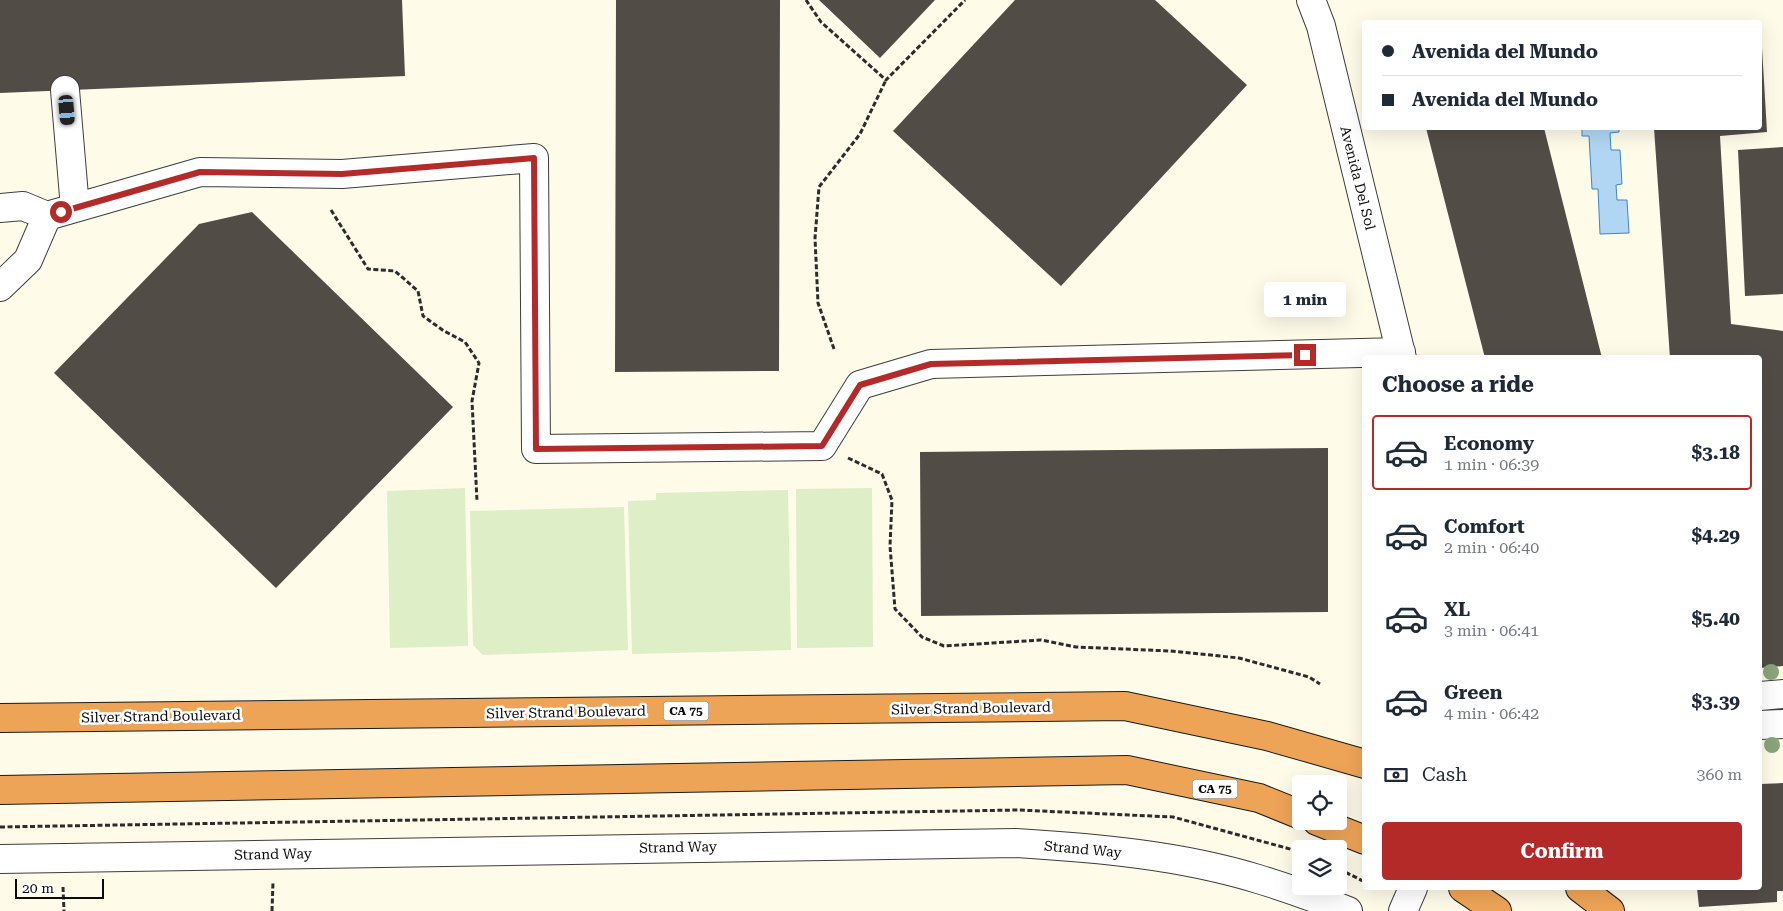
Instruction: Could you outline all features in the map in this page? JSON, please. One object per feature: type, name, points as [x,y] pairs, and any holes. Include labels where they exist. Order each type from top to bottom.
[{"type":"highway","name":"Silver Strand Boulevard","points":[[0,718],[1125,706],[1267,736],[1362,763]]},
{"type":"highway","name":"CA 75","points":[[0,790],[1127,770],[1259,798],[1292,811]]},
{"type":"highway","points":[[1340,830],[1362,839]]},
{"type":"highway","points":[[1466,890],[1497,911]]},
{"type":"highway","points":[[1583,890],[1610,911]]},
{"type":"street","name":"Avenida Del Sol","points":[[1310,0],[1321,26],[1402,355]]},
{"type":"street","points":[[66,90],[75,208]]},
{"type":"street","points":[[0,208],[23,206],[48,216],[200,172],[342,174],[534,158],[536,449],[822,446],[860,385],[931,364],[1362,356]]},
{"type":"street","points":[[0,287],[28,260],[48,216]]},
{"type":"street","points":[[1762,696],[1783,694]]},
{"type":"street","points":[[1762,725],[1783,724]]},
{"type":"street","name":"Strand Way","points":[[0,858],[1016,843],[1094,848],[1175,860],[1256,878],[1348,911]]},
{"type":"street","points":[[1403,911],[1412,890]]},
{"type":"path","points":[[806,0],[822,22],[886,80]]},
{"type":"path","points":[[834,349],[818,302],[815,238],[819,187],[860,134],[886,80],[965,0]]},
{"type":"path","points":[[331,210],[368,268],[394,271],[418,290],[423,316],[444,331],[465,342],[479,363],[472,400],[477,501]]},
{"type":"path","points":[[822,446],[882,474],[892,500],[890,546],[895,609],[922,637],[944,646],[1041,640],[1076,647],[1170,651],[1239,658],[1310,677],[1320,684]]},
{"type":"path","points":[[1347,874],[1362,881]]},
{"type":"path","points":[[272,911],[273,882]]},
{"type":"green space","points":[[465,488],[468,646],[390,648],[387,491]]},
{"type":"green space","points":[[872,488],[873,647],[797,648],[796,489]]},
{"type":"green space","points":[[788,490],[791,650],[632,654],[628,501],[656,500],[656,493]]},
{"type":"green space","points":[[624,507],[628,650],[483,655],[473,645],[470,511]]},
{"type":"water","points":[[1582,130],[1619,130],[1619,132],[1610,133],[1611,150],[1620,150],[1622,184],[1616,185],[1617,200],[1627,200],[1629,233],[1600,234],[1598,189],[1592,189],[1589,136],[1582,136]]},
{"type":"building","points":[[0,0],[402,0],[405,76],[0,93]]},
{"type":"building","points":[[616,0],[780,0],[779,371],[615,372]]},
{"type":"building","points":[[819,0],[935,0],[880,58]]},
{"type":"building","points":[[1015,0],[1155,0],[1247,85],[1061,286],[893,131]]},
{"type":"building","points":[[1762,48],[1767,132],[1720,136],[1731,324],[1783,331],[1783,666],[1762,668],[1762,355],[1670,355],[1654,130],[1762,130]]},
{"type":"building","points":[[1427,130],[1545,130],[1601,355],[1484,355]]},
{"type":"building","points":[[1783,147],[1783,294],[1745,296],[1738,150]]},
{"type":"building","points":[[252,212],[453,407],[276,588],[54,373],[199,224]]},
{"type":"building","points":[[1328,448],[1328,612],[921,616],[920,452]]},
{"type":"building","points":[[1783,783],[1783,891],[1777,891],[1777,902],[1699,907],[1697,890],[1762,890],[1762,784]]},
{"type":"route","points":[[61,212],[200,172],[342,174],[534,158],[536,449],[822,446],[860,385],[931,364],[1305,355]]}]
